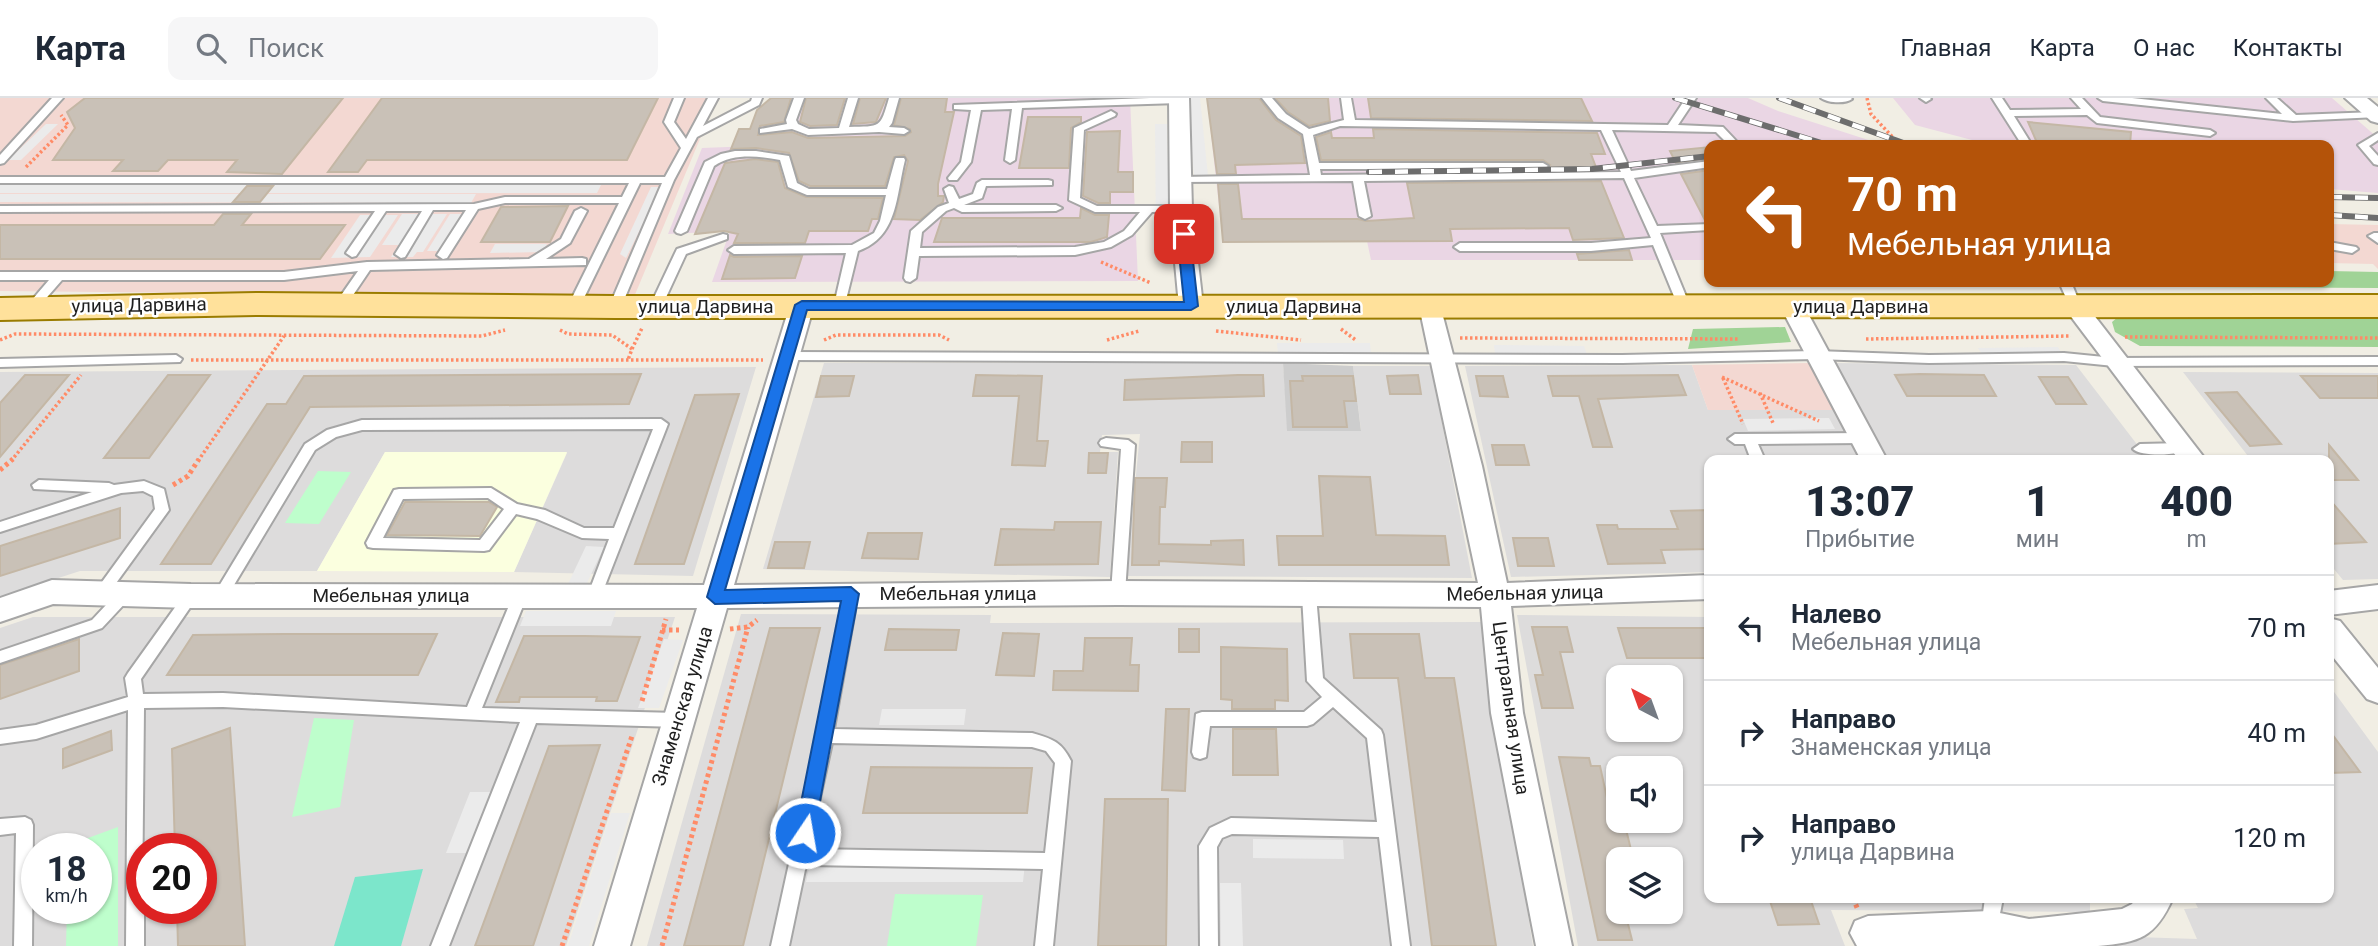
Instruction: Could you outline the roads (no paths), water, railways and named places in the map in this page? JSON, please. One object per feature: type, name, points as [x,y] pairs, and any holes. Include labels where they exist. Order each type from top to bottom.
[{"type":"main road","name":"улица Дарвина","points":[[16,308],[341,304],[562,316],[615,307],[650,314],[840,305],[1198,318],[1431,306],[1792,306],[2070,294],[2378,306]]},
{"type":"street","points":[[2354,98],[2377,116]]},
{"type":"street","points":[[1179,99],[1181,209],[1198,318]]},
{"type":"street","points":[[2070,294],[2114,362],[2188,454]]},
{"type":"street","name":"Знаменская улица","points":[[612,946],[802,305]]},
{"type":"street","name":"Центральная улица","points":[[1431,306],[1469,466],[1495,595],[1507,713],[1554,946]]},
{"type":"street","points":[[1792,306],[1863,446]]},
{"type":"street","name":"Мебельная улица","points":[[0,610],[52,592],[191,596],[594,597],[1118,593],[1495,595],[1704,587]]},
{"type":"street","points":[[2334,602],[2378,597]]},
{"type":"street","points":[[2334,636],[2378,689]]},
{"type":"street","points":[[1868,933],[1992,913],[2031,941],[2126,926],[2145,916],[2152,903]]},
{"type":"lane","points":[[0,160],[58,98]]},
{"type":"lane","points":[[680,98],[669,122],[686,147]]},
{"type":"lane","points":[[615,307],[669,180],[713,98]]},
{"type":"lane","points":[[692,136],[755,103],[757,98]]},
{"type":"lane","points":[[793,126],[791,120],[799,98]]},
{"type":"lane","points":[[844,131],[853,98]]},
{"type":"lane","points":[[879,128],[887,123],[894,98]]},
{"type":"lane","points":[[1267,98],[1282,116],[1308,133],[1350,124],[1671,128],[1719,129],[1730,140]]},
{"type":"lane","points":[[1346,98],[1350,124]]},
{"type":"lane","points":[[1671,128],[1691,98]]},
{"type":"lane","points":[[1826,98],[1847,99]]},
{"type":"lane","points":[[1997,98],[2024,140]]},
{"type":"lane","points":[[2076,98],[2097,120],[2210,133]]},
{"type":"lane","points":[[2103,98],[2293,118],[2377,116]]},
{"type":"lane","points":[[2271,98],[2293,118]]},
{"type":"lane","points":[[958,107],[1120,99],[1179,99]]},
{"type":"lane","points":[[1010,160],[1017,106]]},
{"type":"lane","points":[[953,178],[966,162],[977,107]]},
{"type":"lane","points":[[2006,113],[2090,113]]},
{"type":"lane","points":[[1111,114],[1079,128],[1074,200],[1095,209],[1181,209]]},
{"type":"lane","points":[[764,131],[793,126],[808,132],[879,128],[904,131]]},
{"type":"lane","points":[[1606,129],[1629,175],[1684,306]]},
{"type":"lane","points":[[1308,133],[1315,172]]},
{"type":"lane","points":[[2378,136],[2363,145],[2378,162]]},
{"type":"lane","points":[[681,231],[709,164],[716,158],[785,158],[792,185],[807,192],[892,192]]},
{"type":"lane","points":[[734,250],[853,250],[869,244],[881,235],[900,160]]},
{"type":"lane","points":[[1315,172],[1358,177],[1629,175],[1704,165]]},
{"type":"lane","points":[[1180,180],[1315,172],[1543,166]]},
{"type":"lane","points":[[1358,177],[1365,216]]},
{"type":"lane","points":[[0,180],[669,180]]},
{"type":"lane","points":[[562,316],[636,180]]},
{"type":"lane","points":[[909,278],[917,231],[942,209],[978,196],[982,183],[1048,183]]},
{"type":"lane","points":[[949,190],[956,204],[962,209],[1056,208]]},
{"type":"lane","points":[[0,209],[474,207],[505,200],[626,200]]},
{"type":"lane","points":[[401,254],[430,207]]},
{"type":"lane","points":[[443,255],[474,207]]},
{"type":"lane","points":[[352,253],[382,208]]},
{"type":"lane","points":[[914,252],[1074,251],[1107,245],[1128,233],[1149,209]]},
{"type":"lane","points":[[532,263],[566,241],[581,211]]},
{"type":"lane","points":[[1460,247],[1591,247],[1704,228]]},
{"type":"lane","points":[[650,314],[681,252],[723,237]]},
{"type":"lane","points":[[2334,246],[2352,249]]},
{"type":"lane","points":[[840,305],[853,250]]},
{"type":"lane","points":[[0,276],[284,276],[366,266],[582,262]]},
{"type":"lane","points":[[341,304],[366,266]]},
{"type":"lane","points":[[16,308],[59,276]]},
{"type":"lane","points":[[787,358],[1440,348],[1714,358],[1816,355],[1929,359],[2064,357],[2114,362],[2378,361]]},
{"type":"lane","points":[[0,363],[176,359]]},
{"type":"lane","points":[[220,596],[310,447],[331,433],[362,425],[661,424],[594,597]]},
{"type":"lane","points":[[1735,439],[1781,439],[1863,446]]},
{"type":"lane","points":[[1750,440],[1756,455]]},
{"type":"lane","points":[[1106,443],[1128,444],[1118,593]]},
{"type":"lane","points":[[2140,449],[2188,454]]},
{"type":"lane","points":[[0,657],[97,624],[162,510],[159,492],[144,486],[121,488],[39,485]]},
{"type":"lane","points":[[0,527],[121,488]]},
{"type":"lane","points":[[513,508],[484,546],[373,543],[399,494],[491,493],[513,508],[540,514],[582,533],[618,534]]},
{"type":"lane","points":[[780,946],[825,736],[851,594]]},
{"type":"lane","points":[[1309,594],[1315,681],[1375,735],[1402,946]]},
{"type":"lane","points":[[135,946],[136,701],[133,678],[191,596]]},
{"type":"lane","points":[[472,714],[520,596]]},
{"type":"lane","points":[[1200,752],[1202,719],[1307,719],[1333,697]]},
{"type":"lane","points":[[0,737],[36,732],[136,701],[223,700],[530,717],[678,720]]},
{"type":"lane","points":[[440,946],[530,717]]},
{"type":"lane","points":[[825,736],[1032,740],[1051,746],[1063,761],[1044,946]]},
{"type":"lane","points":[[0,827],[25,825],[23,946]]},
{"type":"lane","points":[[1209,946],[1208,846],[1216,833],[1231,827],[1387,830]]},
{"type":"lane","points":[[800,858],[1053,861]]},
{"type":"railway","points":[[1675,98],[1812,140]]},
{"type":"railway","points":[[1779,98],[1895,140]]},
{"type":"railway","points":[[1369,172],[1592,169],[1704,157]]},
{"type":"railway","points":[[2334,197],[2378,198]]},
{"type":"railway","points":[[2334,215],[2378,218]]}]
